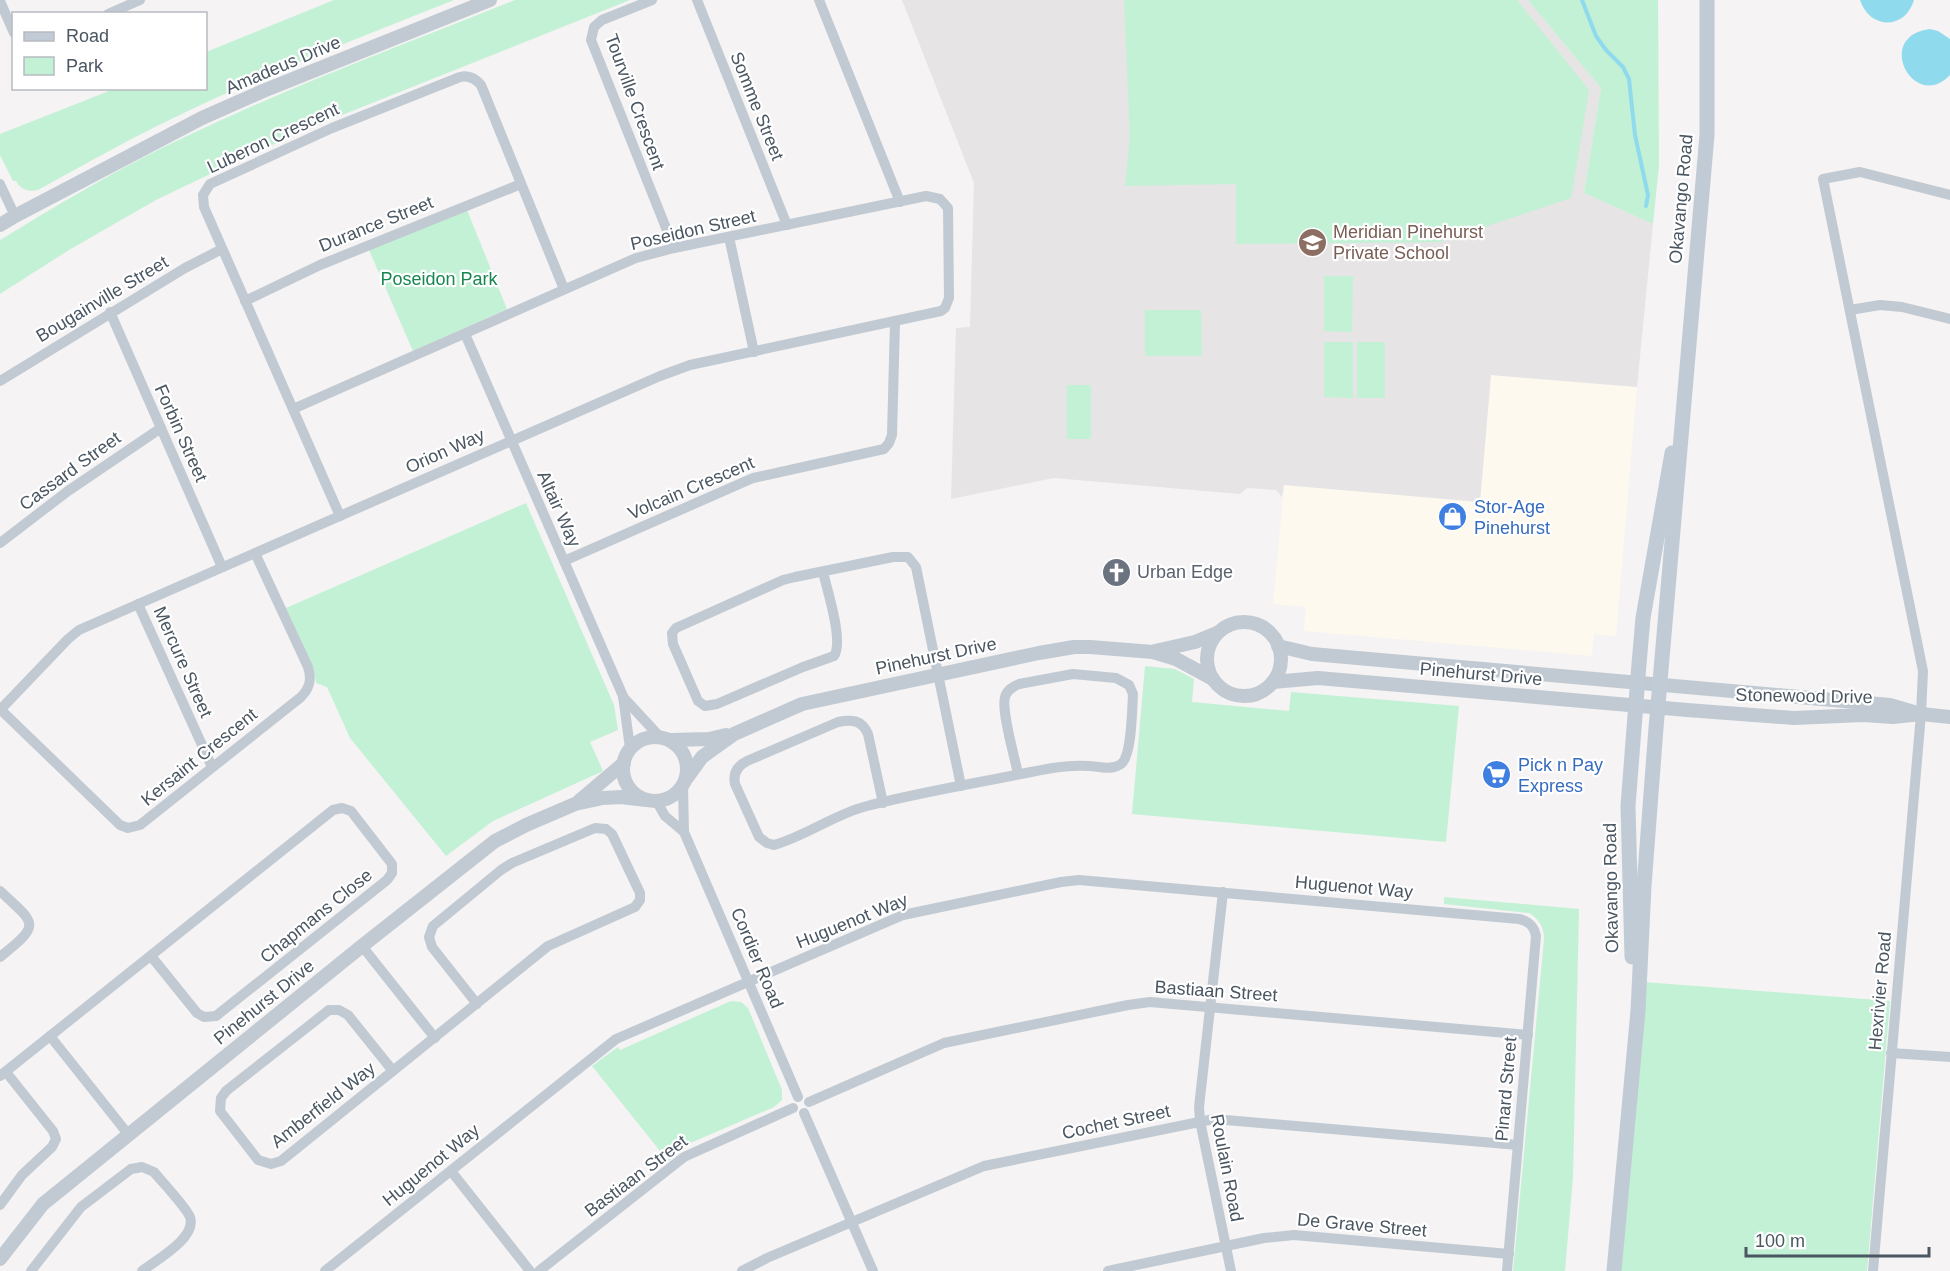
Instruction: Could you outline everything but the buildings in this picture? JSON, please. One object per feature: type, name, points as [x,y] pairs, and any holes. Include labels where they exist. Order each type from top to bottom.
[{"type":"main road","name":"Okavango Road","points":[[1614,1271],[1638,1011],[1644,886],[1658,707],[1707,135],[1707,0]]},
{"type":"main road","name":"Okavango Road","points":[[1608,1271],[1632,957],[1628,816],[1637,683],[1643,618],[1665,487],[1684,400]]},
{"type":"street","points":[[111,12],[126,3],[141,0]]},
{"type":"street","name":"Amadeus Drive","points":[[0,225],[212,114],[263,91],[490,0]]},
{"type":"street","name":"Tourville Crescent","points":[[652,0],[602,20],[594,27],[591,40],[674,248]]},
{"type":"street","name":"Somme Street","points":[[697,0],[787,225]]},
{"type":"street","points":[[819,0],[900,202]]},
{"type":"street","points":[[0,1],[12,28]]},
{"type":"street","name":"Luberon Crescent","points":[[340,516],[203,203],[203,195],[210,184],[332,128],[464,76],[476,80],[481,85],[564,289]]},
{"type":"street","name":"Hexrivier Road","points":[[1873,1271],[1923,671],[1823,179],[1860,172],[1950,195]]},
{"type":"street","points":[[0,184],[15,216]]},
{"type":"street","name":"Durance Street","points":[[245,301],[320,265],[521,184]]},
{"type":"street","name":"Poseidon Street","points":[[293,409],[636,258],[674,248],[931,196],[943,201],[948,208],[949,298],[943,309]]},
{"type":"street","points":[[729,237],[754,352]]},
{"type":"street","name":"Bougainville Street","points":[[0,381],[110,312],[222,249]]},
{"type":"street","points":[[1850,310],[1880,305],[1902,307],[1950,319]]},
{"type":"street","name":"Orion Way","points":[[0,709],[75,633],[511,440],[676,370],[935,314],[943,309]]},
{"type":"street","name":"Forbin Street","points":[[110,312],[222,567]]},
{"type":"street","name":"Volcain Crescent","points":[[564,561],[753,478],[884,449],[892,435],[895,322]]},
{"type":"street","name":"Altair Way","points":[[465,334],[623,696],[630,748]]},
{"type":"street","name":"Cassard Street","points":[[0,543],[68,491],[161,428]]},
{"type":"street","name":"Kersaint Crescent","points":[[0,709],[123,826],[132,828],[140,825],[301,697],[309,687],[311,680],[308,667],[255,553]]},
{"type":"street","points":[[823,572],[837,634],[834,656],[717,704],[708,706],[701,704],[696,698],[672,644],[672,633],[676,628],[783,580],[899,556],[908,557],[916,567],[961,786]]},
{"type":"street","name":"Mercure Street","points":[[138,604],[212,767]]},
{"type":"street","points":[[1241,623],[1264,628],[1273,636],[1281,659],[1273,682],[1254,695],[1230,694],[1220,687],[1212,679],[1207,654],[1211,642],[1220,632],[1229,625],[1241,623]]},
{"type":"street","name":"Pinehurst Drive","points":[[1153,652],[1195,642],[1220,632]]},
{"type":"street","name":"Pinehurst Drive","points":[[1278,646],[1312,654],[1689,687]]},
{"type":"street","name":"Pinehurst Drive","points":[[666,739],[709,739],[734,734],[812,701],[1074,647],[1153,652],[1176,659],[1212,679]]},
{"type":"street","points":[[883,803],[868,734],[857,721],[838,722],[747,761],[739,766],[734,778],[759,837],[770,844],[777,844],[865,807],[1060,766],[1108,768],[1120,765],[1128,754],[1133,694],[1129,685],[1116,678],[1073,674],[1019,684],[1011,688],[1005,695],[1004,707],[1018,774]]},
{"type":"street","name":"Pinehurst Drive","points":[[1273,682],[1307,678],[1327,679],[1687,710]]},
{"type":"street","name":"Stonewood Drive","points":[[1689,687],[1890,705],[1921,714],[1950,717]]},
{"type":"street","name":"Altair Way","points":[[623,696],[666,739]]},
{"type":"street","name":"Stonewood Drive","points":[[1687,710],[1794,718],[1863,715],[1893,717],[1921,714]]},
{"type":"street","name":"Pinehurst Drive","points":[[685,782],[702,757],[734,734]]},
{"type":"street","points":[[649,737],[666,739],[680,747],[686,757],[688,767],[685,782],[676,794],[667,800],[652,801],[637,796],[629,789],[624,780],[624,758],[630,748],[649,737]]},
{"type":"street","name":"Pinehurst Drive","points":[[575,804],[624,763]]},
{"type":"street","name":"Cordier Road","points":[[685,782],[684,832],[798,1097]]},
{"type":"street","name":"Pinehurst Drive","points":[[0,1259],[43,1204],[495,841],[575,804],[621,797],[652,801]]},
{"type":"street","name":"Cordier Road","points":[[652,801],[684,832]]},
{"type":"street","name":"Chapmans Close","points":[[0,1204],[22,1175],[52,1147],[56,1139],[53,1131],[3,1074],[50,1036],[151,956],[337,809],[346,809],[351,812],[392,864],[392,873],[387,880],[216,1017],[204,1017],[197,1013],[151,956]]},
{"type":"street","name":"Amberfield Way","points":[[393,1071],[348,1015],[339,1010],[329,1010],[226,1091],[221,1098],[220,1111],[258,1160],[265,1164],[276,1163],[435,1038],[477,1004],[548,946],[637,905],[640,893],[614,836],[609,831],[595,828],[506,867],[433,926],[429,938],[432,947],[477,1004]]},
{"type":"street","name":"Huguenot Way","points":[[325,1271],[610,1044],[903,915],[1060,882],[1092,880],[1519,919]]},
{"type":"street","points":[[0,891],[26,915],[29,926],[26,936],[0,957]]},
{"type":"street","name":"Roulain Road","points":[[1223,892],[1199,1107],[1231,1271]]},
{"type":"street","name":"Pinard Street","points":[[1507,1271],[1536,936],[1529,922],[1519,919]]},
{"type":"street","points":[[362,946],[435,1038]]},
{"type":"street","name":"Bastiaan Street","points":[[808,1102],[944,1043],[1139,1003],[1150,1002],[1528,1035]]},
{"type":"street","points":[[50,1036],[128,1134]]},
{"type":"street","points":[[1891,1053],[1950,1057]]},
{"type":"street","points":[[798,1097],[805,1098],[808,1102],[809,1108],[804,1113],[796,1112],[793,1108],[793,1102],[798,1097]]},
{"type":"street","name":"Bastiaan Street","points":[[539,1271],[684,1156],[793,1108]]},
{"type":"street","points":[[804,1113],[873,1271]]},
{"type":"street","name":"Cochet Street","points":[[742,1271],[767,1257],[984,1166],[1200,1121],[1214,1119],[1518,1145]]},
{"type":"street","points":[[31,1271],[77,1210],[124,1173],[138,1167],[154,1172],[188,1214],[191,1225],[186,1236],[142,1271]]},
{"type":"street","points":[[451,1171],[530,1271]]},
{"type":"street","name":"De Grave Street","points":[[1108,1271],[1264,1238],[1304,1235],[1509,1254]]},
{"type":"shaded area","name":"Meridian Pinehurst Private School","points":[[902,0],[1528,0],[1601,88],[1584,193],[1653,224],[1637,387],[1491,375],[1480,502],[1284,485],[1282,497],[1276,490],[1247,488],[1240,494],[1054,478],[951,499],[956,328],[970,327],[974,183]]},
{"type":"shaded area","name":"Stor-Age Pinehurst","points":[[1491,375],[1637,387],[1616,636],[1594,634],[1592,656],[1304,631],[1306,607],[1273,604],[1284,485],[1480,502]]},
{"type":"green space","points":[[334,0],[454,0],[220,96],[112,149],[38,190],[25,190],[13,181],[0,155],[0,134],[111,90],[207,90],[207,52]]},
{"type":"green space","points":[[515,0],[630,0],[332,119],[258,151],[156,200],[69,250],[0,294],[0,240],[92,185],[163,148],[268,99]]},
{"type":"green space","points":[[1124,0],[1517,0],[1589,90],[1571,198],[1440,242],[1236,244],[1236,184],[1125,186],[1130,138]]},
{"type":"green space","points":[[1528,0],[1658,0],[1659,165],[1653,224],[1584,193],[1601,88]]},
{"type":"green space","name":"Poseidon Park","points":[[467,210],[507,309],[413,351],[369,250]]},
{"type":"green space","points":[[1324,276],[1353,276],[1352,332],[1324,331]]},
{"type":"green space","points":[[1145,310],[1201,310],[1202,356],[1145,356]]},
{"type":"green space","points":[[1324,342],[1353,342],[1353,398],[1324,397]]},
{"type":"green space","points":[[1357,342],[1385,342],[1385,398],[1357,398]]},
{"type":"green space","points":[[1067,385],[1091,385],[1091,439],[1067,439]]},
{"type":"green space","points":[[526,503],[614,705],[618,730],[590,742],[603,771],[493,821],[446,856],[350,738],[327,687],[316,683],[314,669],[286,608]]},
{"type":"green space","points":[[1145,666],[1175,669],[1194,679],[1192,702],[1289,711],[1291,692],[1459,706],[1446,842],[1132,814]]},
{"type":"green space","points":[[1444,897],[1579,909],[1573,1177],[1565,1271],[1513,1271],[1544,939],[1542,927],[1529,913],[1444,904]]},
{"type":"green space","points":[[1644,982],[1890,1001],[1867,1271],[1621,1271]]},
{"type":"green space","points":[[731,1001],[741,1002],[748,1008],[782,1090],[782,1100],[774,1107],[688,1144],[672,1153],[674,1157],[668,1161],[592,1066],[618,1047],[620,1050]]},
{"type":"water","points":[[1860,0],[1914,0],[1910,10],[1903,17],[1887,22],[1871,17]]},
{"type":"water","points":[[1930,29],[1950,39],[1950,75],[1936,84],[1924,85],[1913,79],[1905,69],[1902,57],[1904,44],[1913,35]]},
{"type":"waterway","points":[[1582,0],[1596,36],[1623,67],[1629,79],[1635,135],[1648,195],[1646,206]]},
{"type":"place","name":"Meridian Pinehurst Private School","points":[[1312,242]]},
{"type":"place","name":"Stor-Age Pinehurst","points":[[1453,517]]},
{"type":"place","name":"Urban Edge","points":[[1116,572]]},
{"type":"place","name":"Pick n Pay Express","points":[[1497,775]]}]
